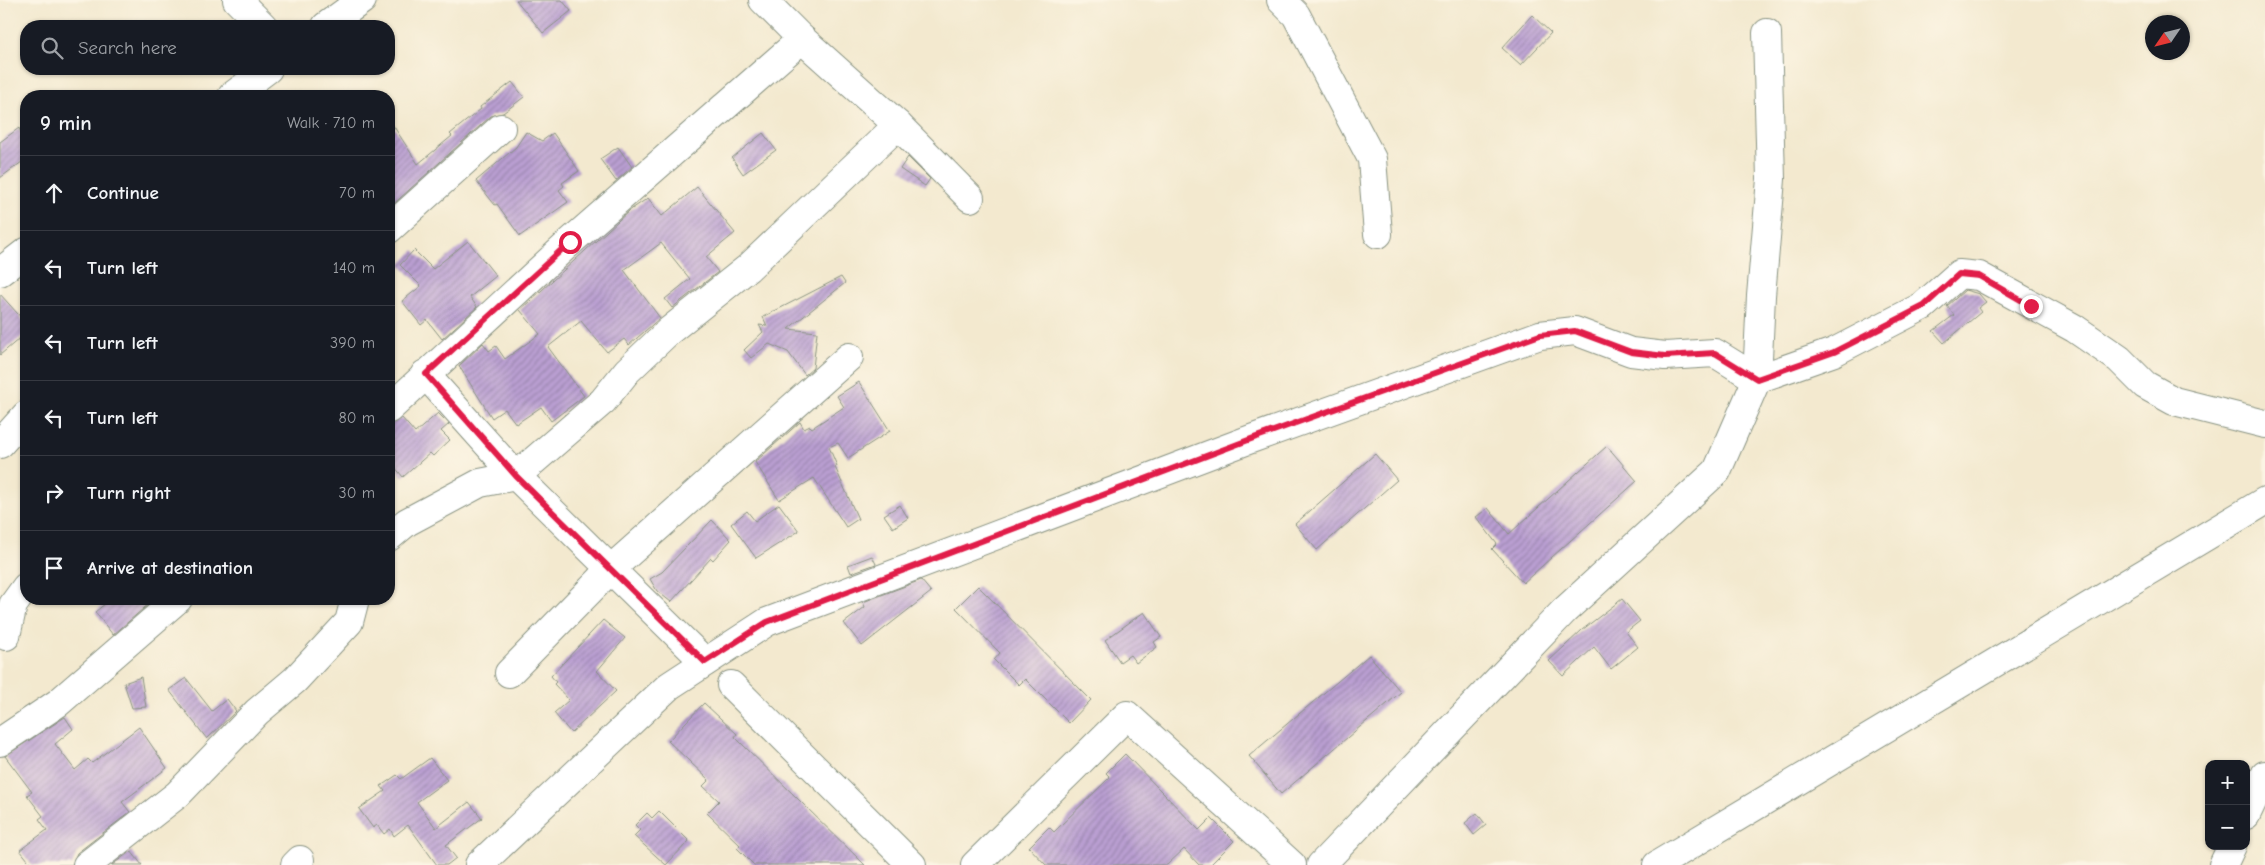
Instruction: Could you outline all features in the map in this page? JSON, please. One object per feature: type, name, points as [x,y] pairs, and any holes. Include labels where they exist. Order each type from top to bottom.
[{"type":"street","points":[[237,0],[257,20]]},
{"type":"street","points":[[334,20],[362,0]]},
{"type":"street","points":[[764,0],[802,38],[898,125],[970,198]]},
{"type":"street","points":[[1281,0],[1296,15],[1372,159],[1378,234]]},
{"type":"street","points":[[1321,865],[1564,611],[1717,470],[1757,379],[1761,296],[1771,180],[1767,33]]},
{"type":"street","points":[[395,403],[570,242],[802,38]]},
{"type":"street","points":[[240,90],[260,75]]},
{"type":"street","points":[[395,533],[408,522],[480,483],[516,476],[603,402],[627,371],[669,331],[748,268],[898,125]]},
{"type":"street","points":[[395,224],[501,128]]},
{"type":"street","points":[[0,272],[20,257]]},
{"type":"street","points":[[1757,379],[1834,352],[1924,306],[1959,274],[1979,276],[2074,328],[2119,359],[2145,385],[2174,401],[2265,424]]},
{"type":"street","points":[[478,865],[669,686],[767,622],[1251,439],[1540,335],[1575,331],[1631,352],[1665,356],[1715,353],[1757,379]]},
{"type":"street","points":[[509,673],[610,570],[849,356]]},
{"type":"street","points":[[426,374],[516,476],[705,662]]},
{"type":"street","points":[[0,444],[20,422]]},
{"type":"street","points":[[1657,865],[2265,501]]},
{"type":"street","points":[[6,636],[13,605],[20,595]]},
{"type":"street","points":[[0,742],[58,703],[171,605]]},
{"type":"street","points":[[87,865],[178,794],[257,712],[295,680],[349,622],[353,605]]},
{"type":"street","points":[[730,684],[912,865]]},
{"type":"street","points":[[975,865],[1127,715],[1292,865]]},
{"type":"street","points":[[2250,807],[2265,775]]},
{"type":"street","points":[[2223,865],[2230,850]]},
{"type":"building","points":[[516,0],[562,0],[571,11],[543,33]]},
{"type":"building","points":[[1532,15],[1551,33],[1521,65],[1502,48]]},
{"type":"building","points":[[512,82],[524,97],[503,113],[491,116],[395,203],[395,128],[418,164],[452,136],[450,134],[481,109],[480,107]]},
{"type":"building","points":[[19,128],[20,163],[0,178],[0,142]]},
{"type":"building","points":[[526,132],[542,141],[553,133],[579,171],[562,183],[564,186],[559,190],[568,202],[520,236],[497,204],[495,205],[476,181],[516,147]]},
{"type":"building","points":[[763,133],[776,150],[743,174],[732,158]]},
{"type":"building","points":[[618,147],[632,167],[616,181],[600,159]]},
{"type":"building","points":[[908,157],[930,179],[925,186],[900,169]]},
{"type":"building","points":[[697,187],[735,233],[706,257],[718,272],[672,308],[665,299],[690,279],[661,243],[624,270],[660,318],[629,345],[624,339],[607,352],[581,321],[548,347],[584,396],[551,421],[541,407],[516,424],[505,409],[492,418],[459,366],[483,343],[489,351],[496,346],[505,359],[540,334],[520,310],[629,211],[648,198],[662,216]]},
{"type":"building","points":[[468,241],[496,276],[470,297],[477,307],[442,339],[427,320],[421,325],[402,301],[421,286],[400,265],[414,250],[433,269]]},
{"type":"building","points":[[841,277],[845,283],[788,329],[817,332],[813,368],[805,375],[788,352],[769,344],[751,358],[744,350],[763,332],[759,325],[767,326],[763,317]]},
{"type":"building","points":[[1965,290],[1979,294],[1986,302],[1978,308],[1981,312],[1944,343],[1933,331],[1954,315],[1947,306]]},
{"type":"building","points":[[0,294],[20,316],[20,338],[0,355]]},
{"type":"building","points":[[859,382],[890,431],[848,458],[838,443],[829,447],[837,466],[835,467],[858,519],[846,527],[814,478],[779,500],[755,462],[800,422],[804,429],[810,426],[812,428],[844,407],[837,396]]},
{"type":"building","points":[[438,413],[449,424],[441,431],[450,440],[433,456],[430,453],[403,477],[395,467],[395,421],[402,418],[415,433]]},
{"type":"building","points":[[1607,446],[1637,481],[1523,583],[1492,549],[1497,544],[1476,517],[1488,508],[1509,534]]},
{"type":"building","points":[[1375,454],[1397,480],[1317,550],[1295,524]]},
{"type":"building","points":[[779,504],[799,531],[756,558],[731,524],[747,511],[755,521]]},
{"type":"building","points":[[900,505],[908,518],[893,528],[884,515]]},
{"type":"building","points":[[712,520],[731,540],[713,560],[711,558],[671,602],[657,591],[650,579],[662,572]]},
{"type":"building","points":[[872,556],[876,564],[851,573],[848,565]]},
{"type":"building","points":[[921,580],[931,592],[862,646],[844,623],[865,607],[863,602]]},
{"type":"building","points":[[978,586],[1091,700],[1069,723],[1025,679],[1019,685],[994,660],[1000,653],[956,608]]},
{"type":"building","points":[[1622,599],[1640,621],[1626,632],[1638,647],[1611,669],[1594,647],[1563,676],[1549,661],[1582,630]]},
{"type":"building","points":[[104,605],[148,605],[113,635],[95,612]]},
{"type":"building","points":[[1144,612],[1161,637],[1154,642],[1157,647],[1136,663],[1130,655],[1120,662],[1105,640]]},
{"type":"building","points":[[603,620],[625,638],[597,671],[616,691],[571,733],[554,713],[569,700],[554,684],[556,682],[551,676]]},
{"type":"building","points":[[1369,655],[1401,692],[1281,794],[1249,756]]},
{"type":"building","points":[[141,677],[146,707],[132,708],[124,683]]},
{"type":"building","points":[[186,678],[212,711],[227,699],[236,711],[207,739],[169,690]]},
{"type":"building","points":[[704,703],[737,734],[735,737],[865,865],[754,865],[737,848],[740,845],[707,813],[719,801],[703,786],[709,780],[668,741]]},
{"type":"building","points":[[65,717],[73,729],[55,744],[75,770],[88,759],[92,763],[139,727],[167,768],[122,802],[130,812],[77,853],[72,865],[32,865],[20,850],[47,830],[39,819],[43,816],[27,795],[32,792],[5,756]]},
{"type":"building","points":[[1125,754],[1199,830],[1211,818],[1234,841],[1210,865],[1199,865],[1184,849],[1167,865],[1046,865],[1029,847],[1049,827],[1054,832],[1110,777],[1106,773]]},
{"type":"building","points":[[430,758],[447,780],[417,802],[436,828],[469,802],[482,818],[446,845],[456,858],[447,865],[437,865],[408,825],[394,836],[390,829],[384,834],[377,825],[373,828],[359,809],[385,791],[381,786],[397,775],[401,779]]},
{"type":"building","points":[[659,811],[689,841],[666,865],[634,836],[640,830],[635,825],[647,813],[652,818]]},
{"type":"building","points":[[1477,813],[1486,825],[1474,835],[1465,823]]},
{"type":"building","points":[[131,851],[142,865],[112,865]]},
{"type":"route","points":[[570,242],[426,374],[516,476],[705,662],[767,622],[1251,439],[1540,335],[1575,331],[1631,352],[1665,356],[1715,353],[1757,379],[1834,352],[1924,306],[1959,274],[1979,276],[2031,306]]}]
